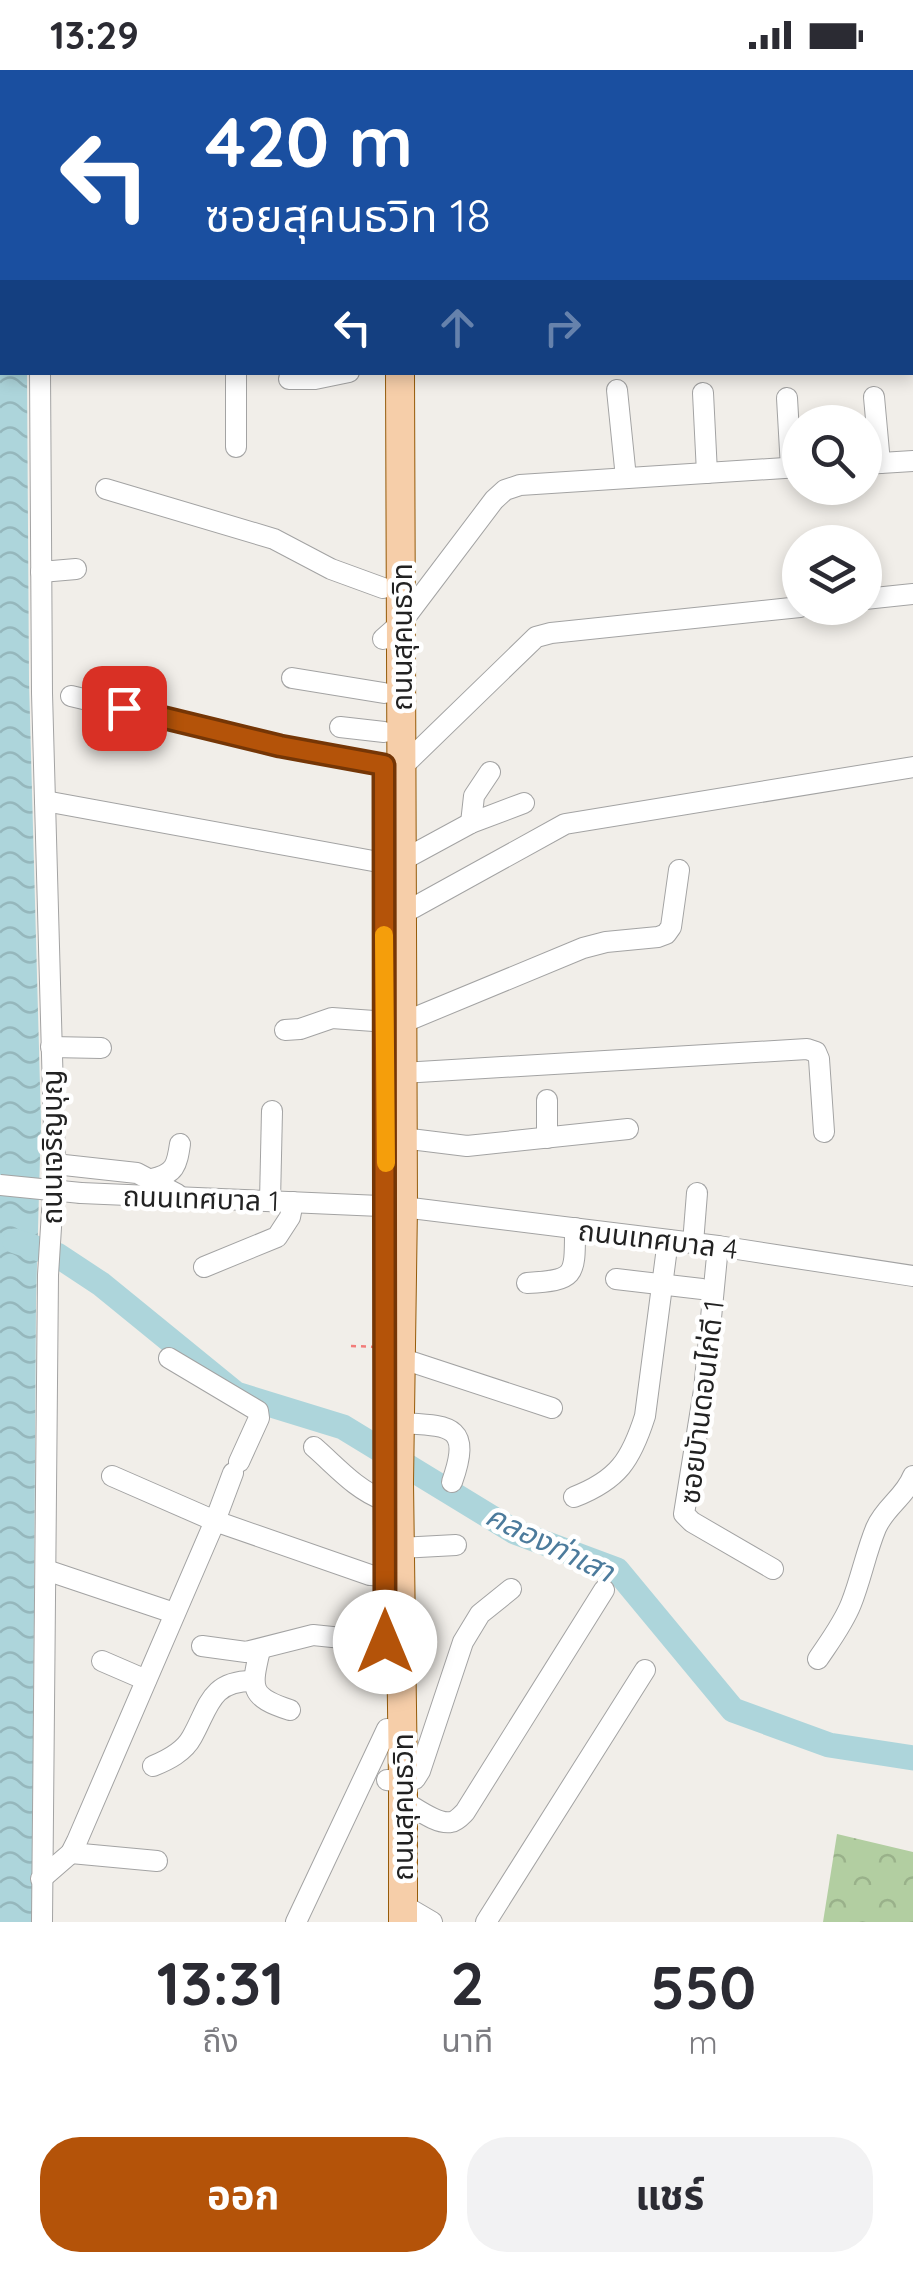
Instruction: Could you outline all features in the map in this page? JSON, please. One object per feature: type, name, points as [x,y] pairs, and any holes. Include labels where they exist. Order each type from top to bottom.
[{"type":"main road","name":"ถนนสุคนธวิท","points":[[382,375],[383,588],[392,631],[384,693],[384,732],[393,766]]},
{"type":"main road","name":"ถนนสุคนธวิท","points":[[397,1916],[398,1788],[392,1737],[389,1488],[395,1351],[392,631],[400,375]]},
{"type":"main road","name":"ถนนสุคนธวิท","points":[[393,862],[402,914],[394,1023],[402,1073],[394,1136]]},
{"type":"main road","name":"ถนนสุคนธวิท","points":[[389,1488],[400,1548],[392,1577]]},
{"type":"street","name":"ถนนเจริญบุญ","points":[[40,375],[45,801],[55,1164],[50,1252],[42,1922]]},
{"type":"street","points":[[236,375],[236,447]]},
{"type":"street","points":[[290,379],[335,375]]},
{"type":"street","points":[[617,390],[626,478]]},
{"type":"street","points":[[703,393],[707,473]]},
{"type":"street","points":[[874,397],[874,405]]},
{"type":"street","points":[[787,398],[788,405]]},
{"type":"street","points":[[882,463],[913,461]]},
{"type":"street","points":[[392,631],[505,490],[520,485],[782,469]]},
{"type":"street","points":[[106,489],[274,539],[331,569],[383,588]]},
{"type":"street","points":[[41,572],[76,569]]},
{"type":"street","points":[[882,598],[913,594]]},
{"type":"street","points":[[71,696],[280,746],[393,766],[536,637],[782,609]]},
{"type":"street","points":[[292,678],[384,693]]},
{"type":"street","points":[[340,727],[384,732]]},
{"type":"street","points":[[402,914],[565,824],[913,767]]},
{"type":"street","points":[[471,823],[474,796],[490,772]]},
{"type":"street","points":[[45,801],[393,862],[471,823],[524,804]]},
{"type":"street","points":[[285,1030],[332,1018],[394,1023],[583,948],[666,934],[679,870]]},
{"type":"street","points":[[52,1047],[102,1048]]},
{"type":"street","points":[[402,1073],[807,1049],[816,1052],[820,1059],[824,1132]]},
{"type":"street","points":[[547,1100],[547,1138]]},
{"type":"street","points":[[270,1201],[272,1111]]},
{"type":"street","points":[[394,1136],[467,1146],[628,1128]]},
{"type":"street","points":[[152,1179],[166,1176],[172,1170],[180,1144]]},
{"type":"street","points":[[55,1164],[124,1170],[152,1179],[182,1197]]},
{"type":"street","name":"ถนนเทศบาล 1","points":[[0,1185],[395,1206]]},
{"type":"street","points":[[693,1243],[696,1194]]},
{"type":"street","points":[[204,1267],[277,1237],[290,1217],[293,1202]]},
{"type":"street","name":"ถนนเทศบาล 4","points":[[395,1206],[718,1246],[913,1276]]},
{"type":"street","points":[[527,1283],[566,1278],[575,1254],[574,1228]]},
{"type":"street","points":[[574,1497],[609,1480],[626,1462],[636,1443],[645,1416],[668,1240]]},
{"type":"street","name":"ซอยบัานดอนไก่ดี 1","points":[[718,1246],[704,1390],[684,1514],[774,1569]]},
{"type":"street","points":[[616,1279],[702,1288]]},
{"type":"street","points":[[395,1351],[552,1408]]},
{"type":"street","points":[[41,1879],[71,1853],[259,1418],[258,1411],[169,1358]]},
{"type":"street","points":[[394,1432],[440,1426],[453,1431],[460,1444],[460,1458],[452,1482]]},
{"type":"street","points":[[314,1447],[371,1495],[389,1488]]},
{"type":"street","points":[[112,1476],[215,1521],[339,1565],[392,1577]]},
{"type":"street","points":[[818,1659],[851,1604],[877,1526],[889,1506],[908,1489],[913,1476]]},
{"type":"street","points":[[400,1548],[456,1545]]},
{"type":"street","points":[[46,1570],[174,1613]]},
{"type":"street","points":[[510,1590],[471,1626],[420,1771],[398,1788],[449,1823],[465,1812],[604,1590]]},
{"type":"street","points":[[202,1646],[260,1650],[313,1635],[393,1643]]},
{"type":"street","points":[[260,1650],[252,1681],[255,1692],[262,1699],[290,1710]]},
{"type":"street","points":[[102,1661],[146,1680]]},
{"type":"street","points":[[486,1922],[645,1670]]},
{"type":"street","points":[[153,1766],[170,1759],[191,1740],[206,1704],[221,1690],[234,1681],[252,1681]]},
{"type":"street","points":[[296,1922],[392,1737]]},
{"type":"street","points":[[71,1853],[157,1862]]},
{"type":"street","points":[[397,1916],[432,1922]]},
{"type":"path","points":[[350,1346],[395,1351]]},
{"type":"green space","points":[[837,1834],[913,1852],[913,1922],[823,1922]]},
{"type":"water","points":[[0,375],[27,375],[29,681],[41,1122],[32,1922],[0,1922]]},
{"type":"waterway","name":"คลองท่าเสา","points":[[15,1241],[57,1255],[101,1284],[236,1394],[343,1427],[515,1532],[617,1570],[733,1710],[829,1745],[913,1758]]},
{"type":"slow traffic","points":[[384,935],[386,1163]]},
{"type":"route","points":[[124,708],[280,746],[384,765],[385,1642]]}]
